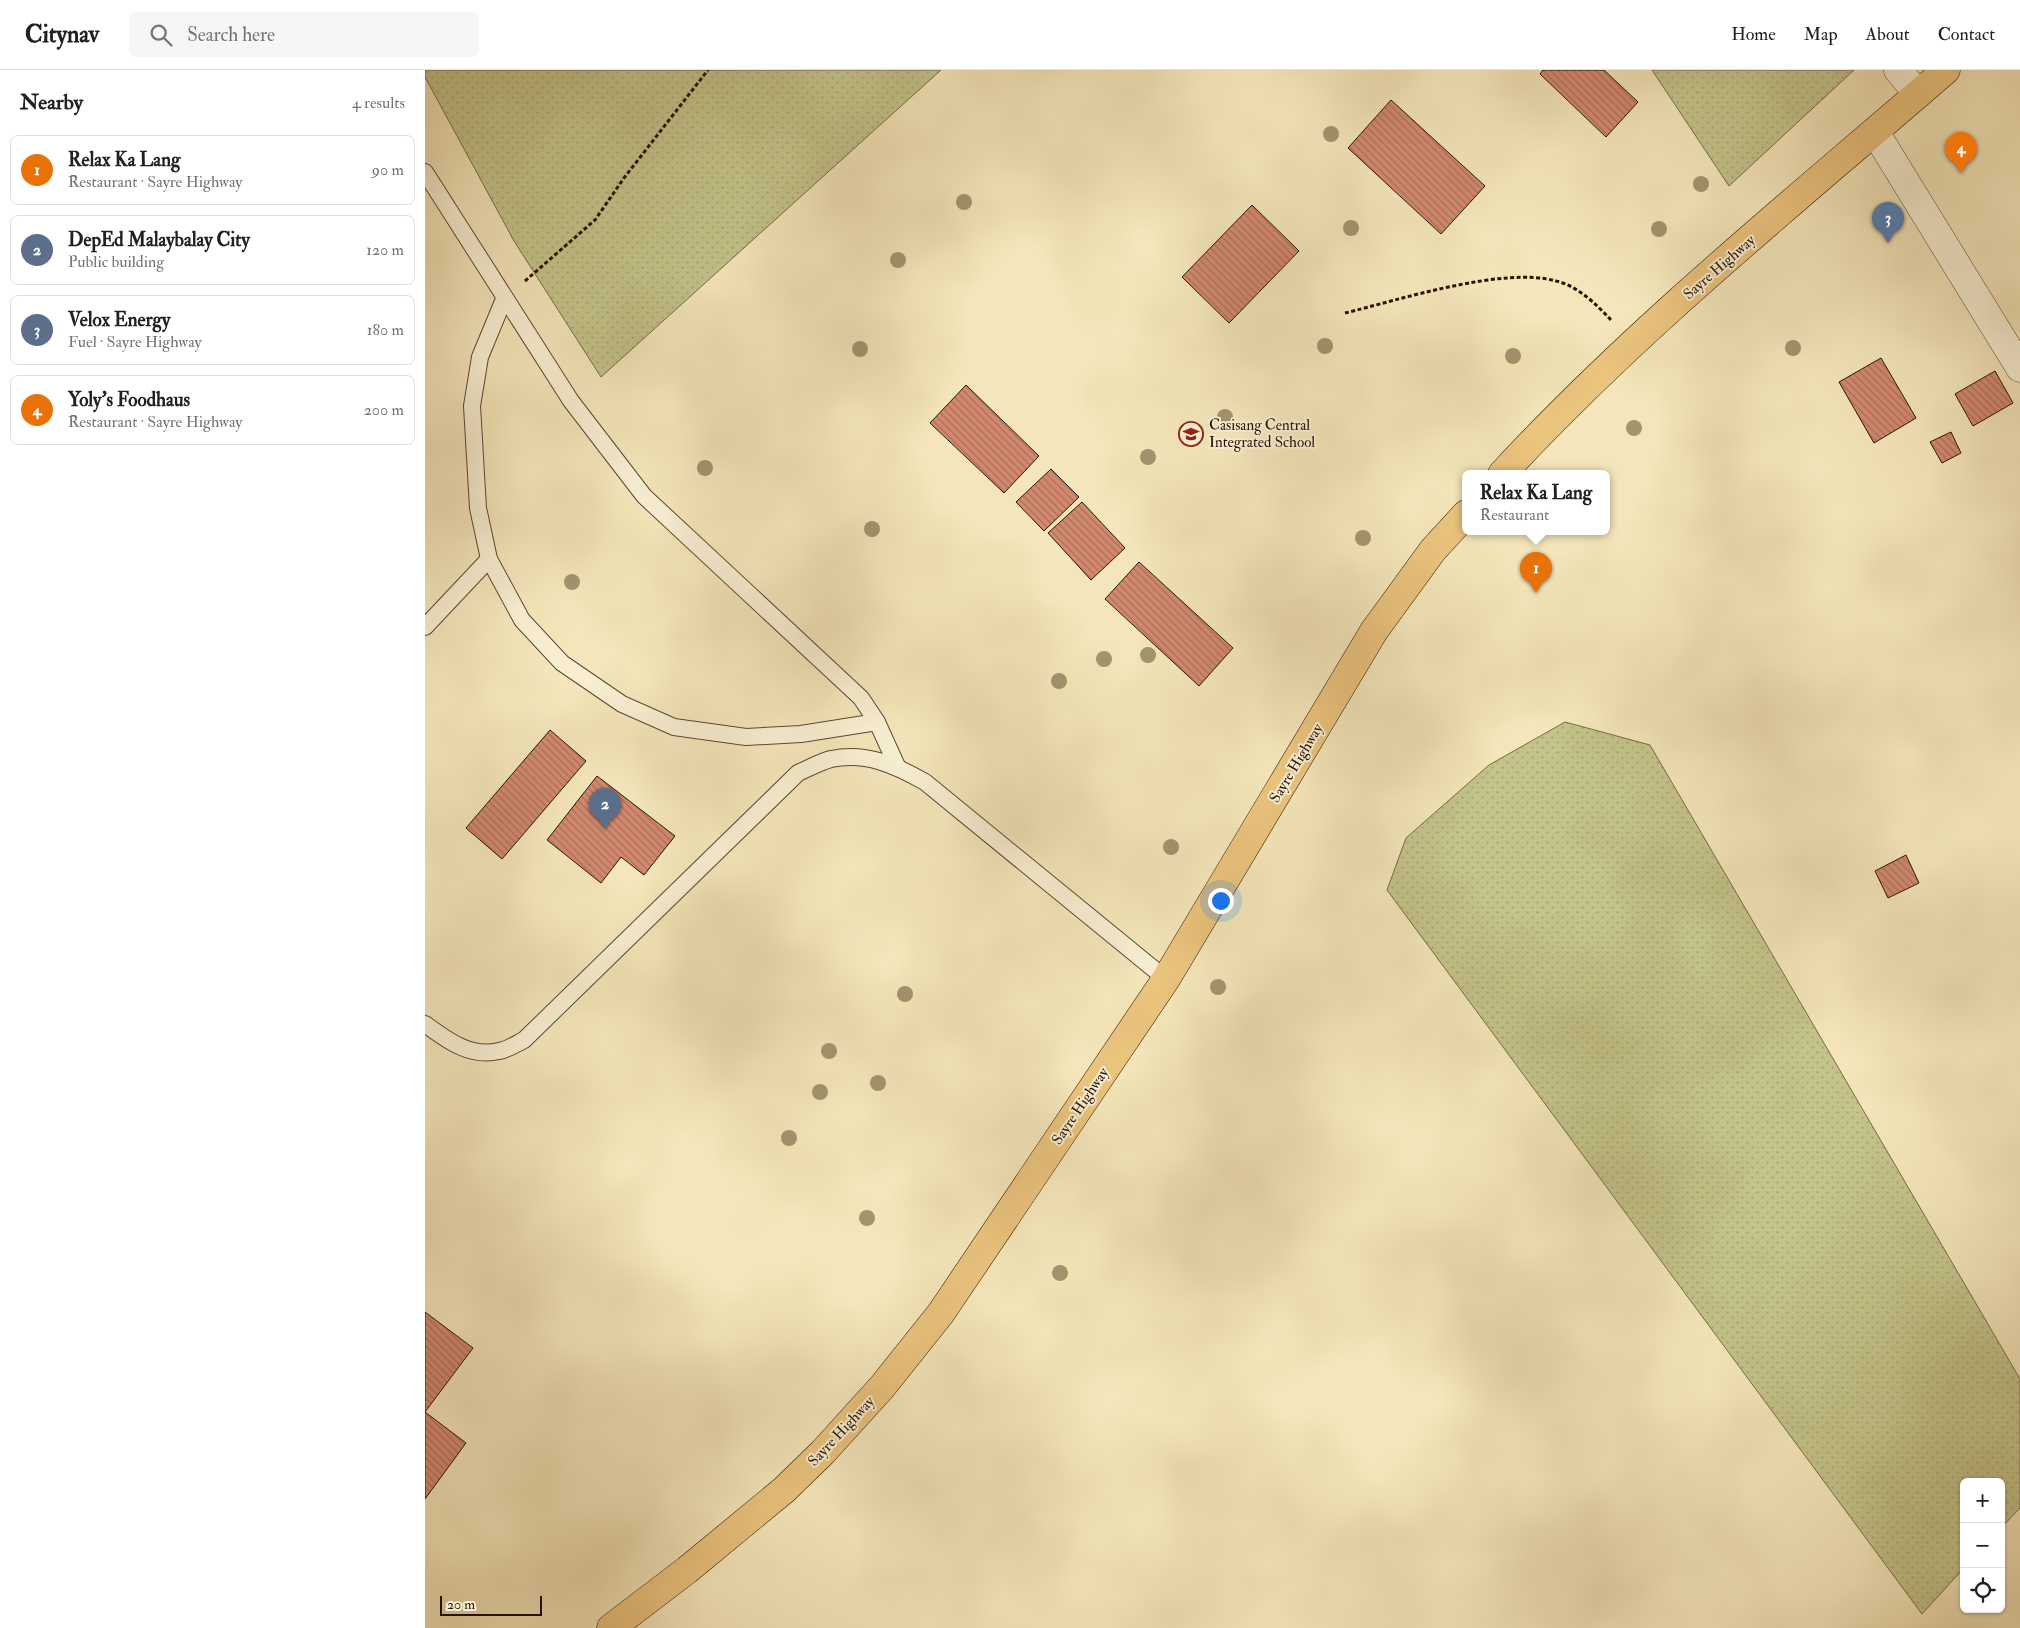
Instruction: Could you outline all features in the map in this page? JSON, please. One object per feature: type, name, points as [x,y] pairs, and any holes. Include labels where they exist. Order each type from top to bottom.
[{"type":"highway","name":"Sayre Highway","points":[[1506,470],[1563,411],[1684,297],[1945,70]]},
{"type":"highway","name":"Sayre Highway","points":[[611,1628],[687,1570],[783,1490],[823,1452],[882,1387],[941,1313],[1165,979],[1374,631],[1433,550],[1462,518]]},
{"type":"street","points":[[1898,70],[1918,94]]},
{"type":"street","points":[[1875,132],[2020,368]]},
{"type":"lane","points":[[425,172],[504,299],[571,401],[644,496],[861,698],[877,722],[897,766]]},
{"type":"lane","points":[[504,299],[480,357],[472,406],[478,508],[489,559],[522,620],[562,663],[622,704],[673,727],[746,737],[801,734],[877,722]]},
{"type":"lane","points":[[425,627],[489,559]]},
{"type":"lane","points":[[425,1024],[446,1039],[472,1052],[499,1051],[523,1040],[798,773],[831,759],[863,757],[897,766],[925,782],[1165,979]]},
{"type":"path","points":[[504,299],[595,220],[630,171],[708,70]]},
{"type":"path","points":[[1345,312],[1465,284],[1515,277],[1555,280],[1573,287],[1599,308],[1633,345]]},
{"type":"green space","points":[[425,70],[941,70],[601,377],[514,241],[425,77]]},
{"type":"green space","points":[[1652,70],[1854,70],[1729,186]]},
{"type":"green space","points":[[1565,722],[1650,745],[2020,1379],[2020,1508],[2005,1524],[2005,1478],[1960,1478],[1960,1572],[1922,1614],[1387,890],[1406,838],[1489,765]]},
{"type":"building","points":[[1543,70],[1604,70],[1638,102],[1606,137],[1540,74]]},
{"type":"building","points":[[1391,100],[1485,186],[1441,234],[1348,148]]},
{"type":"building","points":[[1252,205],[1299,251],[1229,323],[1182,277]]},
{"type":"building","points":[[1881,358],[1916,418],[1874,443],[1839,382]]},
{"type":"building","points":[[1995,371],[2013,403],[1973,426],[1955,394]]},
{"type":"building","points":[[966,385],[1039,456],[1004,493],[930,423]]},
{"type":"building","points":[[1951,432],[1961,453],[1942,463],[1930,442]]},
{"type":"building","points":[[1051,469],[1079,497],[1044,531],[1016,502]]},
{"type":"building","points":[[1082,502],[1125,548],[1091,580],[1048,533]]},
{"type":"building","points":[[1139,562],[1233,648],[1199,686],[1105,599]]},
{"type":"building","points":[[550,730],[586,761],[502,859],[466,828]]},
{"type":"building","points":[[597,776],[675,836],[644,875],[621,857],[601,883],[547,840]]},
{"type":"building","points":[[1906,855],[1919,883],[1888,898],[1875,871]]},
{"type":"building","points":[[425,1312],[473,1348],[425,1412]]},
{"type":"building","points":[[425,1412],[466,1443],[425,1499]]},
{"type":"place","name":"Yoly's Foodhaus","points":[[1961,173]]},
{"type":"place","name":"Velox Energy","points":[[1888,243]]},
{"type":"place","name":"Casisang Central Integrated School","points":[[1191,434]]},
{"type":"place","name":"Relax Ka Lang","points":[[1536,593]]},
{"type":"place","name":"DepEd Malaybalay City","points":[[605,829]]}]
